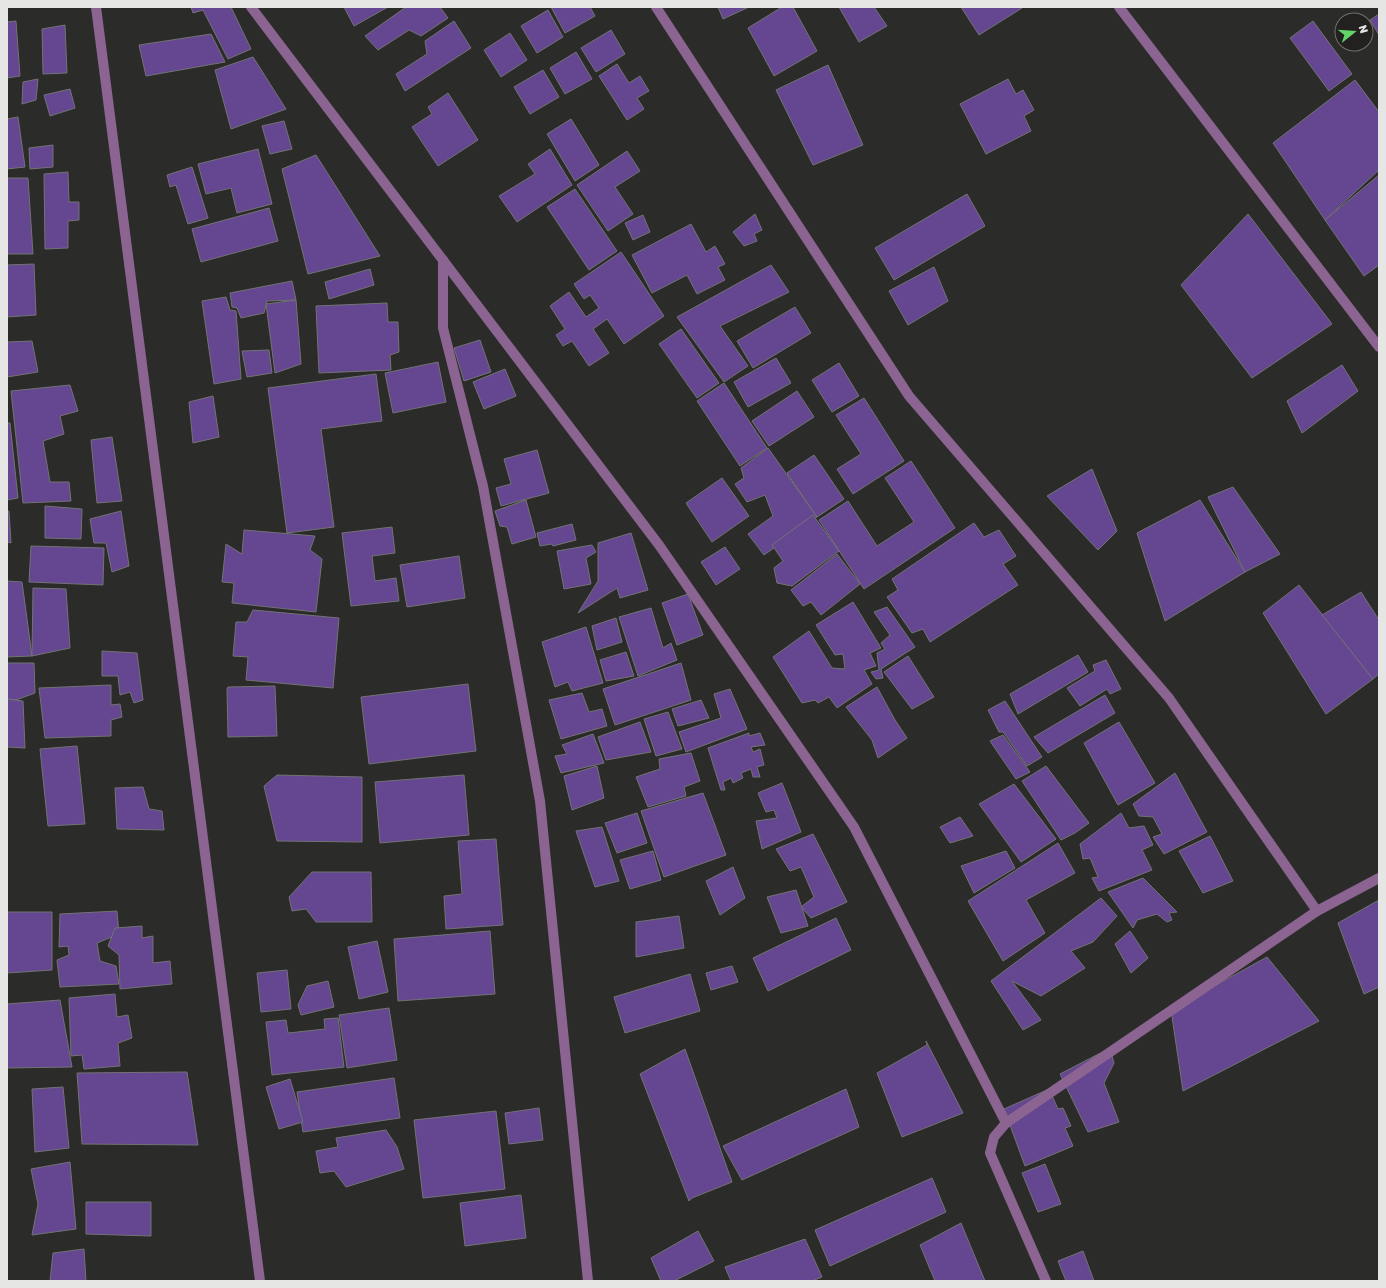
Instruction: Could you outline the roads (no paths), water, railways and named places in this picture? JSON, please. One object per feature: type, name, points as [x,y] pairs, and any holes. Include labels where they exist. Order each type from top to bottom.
[{"type":"street","points":[[96,7],[260,1281]]},
{"type":"street","points":[[251,7],[659,545],[854,827],[1006,1123]]},
{"type":"street","points":[[656,7],[909,396],[1169,698],[1317,911]]},
{"type":"street","points":[[1119,7],[1379,347]]},
{"type":"street","points":[[443,260],[443,328],[483,486],[540,801],[588,1281]]},
{"type":"street","points":[[1046,1281],[990,1153],[994,1137],[1006,1123],[1317,911],[1379,878]]}]
